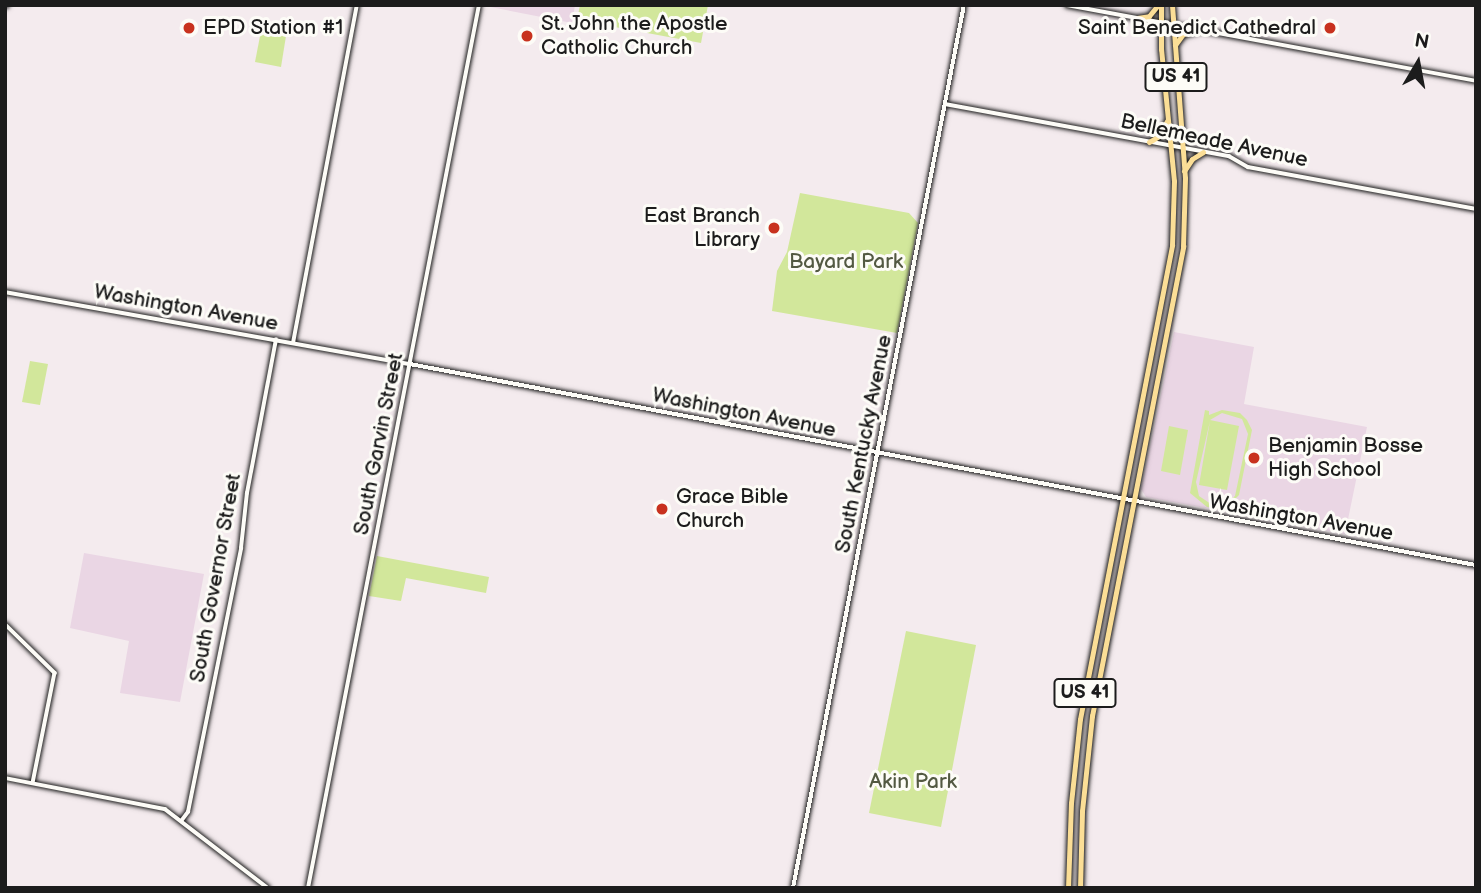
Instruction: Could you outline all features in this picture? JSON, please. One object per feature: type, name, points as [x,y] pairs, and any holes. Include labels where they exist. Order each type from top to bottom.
[{"type":"highway","points":[[1137,18],[1149,16],[1160,5]]},
{"type":"highway","name":"US 41","points":[[1068,888],[1076,751],[1173,230],[1171,146],[1160,5]]},
{"type":"highway","name":"US 41","points":[[1080,888],[1084,776],[1183,246],[1184,171],[1172,5]]},
{"type":"highway","points":[[1174,51],[1180,36],[1198,30]]},
{"type":"highway","points":[[1149,142],[1162,133],[1168,118]]},
{"type":"highway","points":[[1184,171],[1192,159],[1203,152]]},
{"type":"highway","points":[[1155,332],[1162,327],[1167,334]]},
{"type":"highway","points":[[1098,624],[1103,631],[1110,626]]},
{"type":"street","points":[[293,343],[357,5]]},
{"type":"street","name":"South Garvin Street","points":[[308,888],[479,5]]},
{"type":"street","name":"South Kentucky Avenue","points":[[793,888],[964,5]]},
{"type":"street","points":[[1067,5],[1476,81]]},
{"type":"street","name":"Bellemeade Avenue","points":[[945,104],[1229,156],[1248,167],[1476,209]]},
{"type":"street","name":"Washington Avenue","points":[[5,292],[410,364],[878,455],[1476,565]]},
{"type":"street","name":"South Governor Street","points":[[182,820],[188,812],[241,548],[248,504],[247,493],[276,340]]},
{"type":"street","points":[[5,624],[55,673],[33,783]]},
{"type":"street","points":[[5,778],[164,809],[182,820],[268,888]]},
{"type":"shaded area","points":[[480,5],[575,5],[572,23]]},
{"type":"shaded area","name":"Benjamin Bosse High School","points":[[1174,332],[1254,347],[1244,404],[1367,427],[1345,534],[1146,497],[1141,489]]},
{"type":"shaded area","points":[[84,553],[204,574],[180,702],[120,693],[129,641],[70,628]]},
{"type":"green space","points":[[580,5],[708,5],[701,43],[577,20]]},
{"type":"green space","points":[[261,31],[286,36],[281,67],[255,62]]},
{"type":"green space","name":"Bayard Park","points":[[800,193],[909,213],[918,223],[897,333],[772,311],[777,271],[787,252]]},
{"type":"green space","points":[[30,361],[48,364],[40,405],[22,402]]},
{"type":"green space","points":[[1205,410],[1209,411],[1209,415],[1222,410],[1240,413],[1252,430],[1239,495],[1229,505],[1219,509],[1207,507],[1190,493]],"holes":[[[1222,413],[1242,419],[1248,434],[1235,496],[1225,504],[1214,506],[1199,496],[1196,482],[1210,421],[1199,485],[1227,490],[1239,426],[1210,420]]]},
{"type":"green space","points":[[1169,426],[1188,430],[1180,475],[1161,471]]},
{"type":"green space","points":[[377,556],[489,577],[486,593],[406,578],[401,601],[369,596]]},
{"type":"green space","name":"Akin Park","points":[[906,631],[976,645],[941,827],[869,813]]},
{"type":"place","name":"EPD Station #1","points":[[189,28]]},
{"type":"place","name":"Saint Benedict Cathedral","points":[[1330,28]]},
{"type":"place","name":"St. John the Apostle Catholic Church","points":[[527,36]]},
{"type":"place","name":"East Branch Library","points":[[774,228]]},
{"type":"place","name":"Benjamin Bosse High School","points":[[1254,458]]},
{"type":"place","name":"Grace Bible Church","points":[[662,509]]}]
